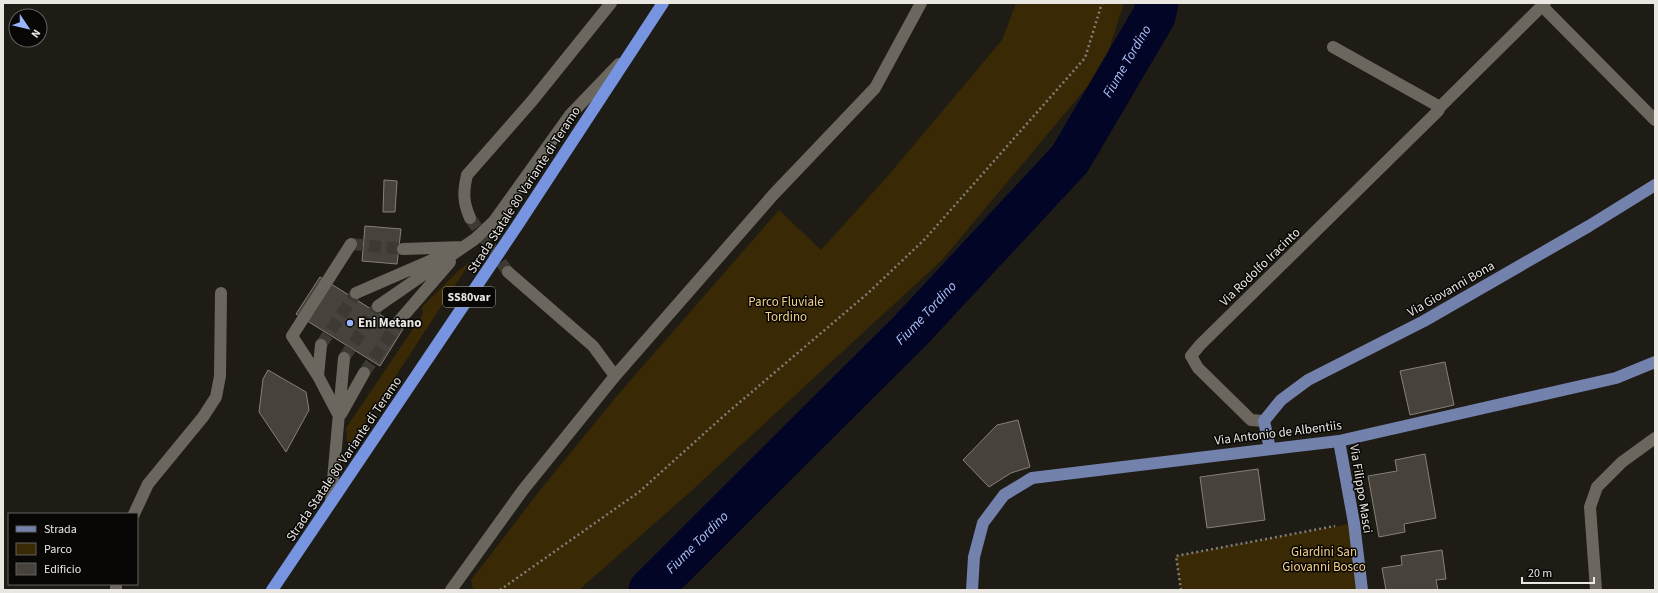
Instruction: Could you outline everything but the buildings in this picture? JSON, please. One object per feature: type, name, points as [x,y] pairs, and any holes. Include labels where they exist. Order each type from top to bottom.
[{"type":"highway","name":"Strada Statale 80 Variante di Teramo","points":[[272,590],[518,226],[663,3]]},
{"type":"main road","name":"Via Giovanni Bona","points":[[1264,421],[1281,400],[1308,380],[1424,321],[1589,226],[1655,185]]},
{"type":"main road","name":"Via Antonio de Albentiis","points":[[972,590],[974,557],[983,523],[1004,495],[1032,478],[1339,441],[1616,378],[1655,362]]},
{"type":"main road","points":[[1264,421],[1270,449]]},
{"type":"main road","name":"Via Filippo Masci","points":[[1339,441],[1354,523],[1362,590]]},
{"type":"street","points":[[470,218],[466,207],[464,191],[467,175],[532,102],[611,3]]},
{"type":"street","points":[[451,590],[523,490],[615,376],[773,195],[875,88],[921,3]]},
{"type":"street","points":[[1544,4],[1655,120]]},
{"type":"street","name":"Via Rodolfo Iracinto","points":[[1264,421],[1250,420],[1198,368],[1192,356],[1200,345],[1438,111],[1440,107],[1544,4]]},
{"type":"street","points":[[1333,47],[1440,107]]},
{"type":"street","points":[[378,306],[475,239],[494,221],[570,115],[631,52]]},
{"type":"street","points":[[339,416],[318,376],[292,336],[351,244]]},
{"type":"street","points":[[403,249],[463,247]]},
{"type":"street","points":[[356,293],[463,247]]},
{"type":"street","points":[[399,321],[463,247]]},
{"type":"street","points":[[508,272],[593,346],[615,376]]},
{"type":"street","points":[[134,513],[148,484],[203,416],[216,397],[220,376],[221,293]]},
{"type":"street","points":[[318,376],[321,345]]},
{"type":"street","points":[[331,502],[344,358]]},
{"type":"street","points":[[339,416],[364,373]]},
{"type":"street","points":[[1596,590],[1590,507],[1597,487],[1622,462],[1655,438]]},
{"type":"path","points":[[500,590],[639,492],[727,413],[867,294],[925,239],[1085,58],[1102,3]]},
{"type":"path","points":[[1181,590],[1176,556],[1354,523]]},
{"type":"green space","name":"Parco Fluviale Tordino","points":[[1016,3],[1124,3],[1103,68],[942,260],[689,493],[579,590],[473,590],[471,580],[541,489],[616,397],[779,210],[821,250],[887,177],[1002,40]]},
{"type":"green space","points":[[471,261],[352,443],[347,442],[346,428],[423,314],[422,307],[457,272]]},
{"type":"green space","name":"Giardini San Giovanni Bosco","points":[[1354,523],[1362,590],[1181,590],[1176,556]]},
{"type":"waterway","name":"Fiume Tordino","points":[[650,590],[912,329],[1070,159],[1154,16],[1157,3]]},
{"type":"tunnel","points":[[470,218],[508,272]]},
{"type":"tunnel","points":[[351,244],[403,249]]},
{"type":"tunnel","points":[[321,345],[356,293]]},
{"type":"tunnel","points":[[344,358],[378,306]]},
{"type":"tunnel","points":[[364,373],[399,321]]},
{"type":"place","name":"Eni Metano","points":[[350,323]]}]
